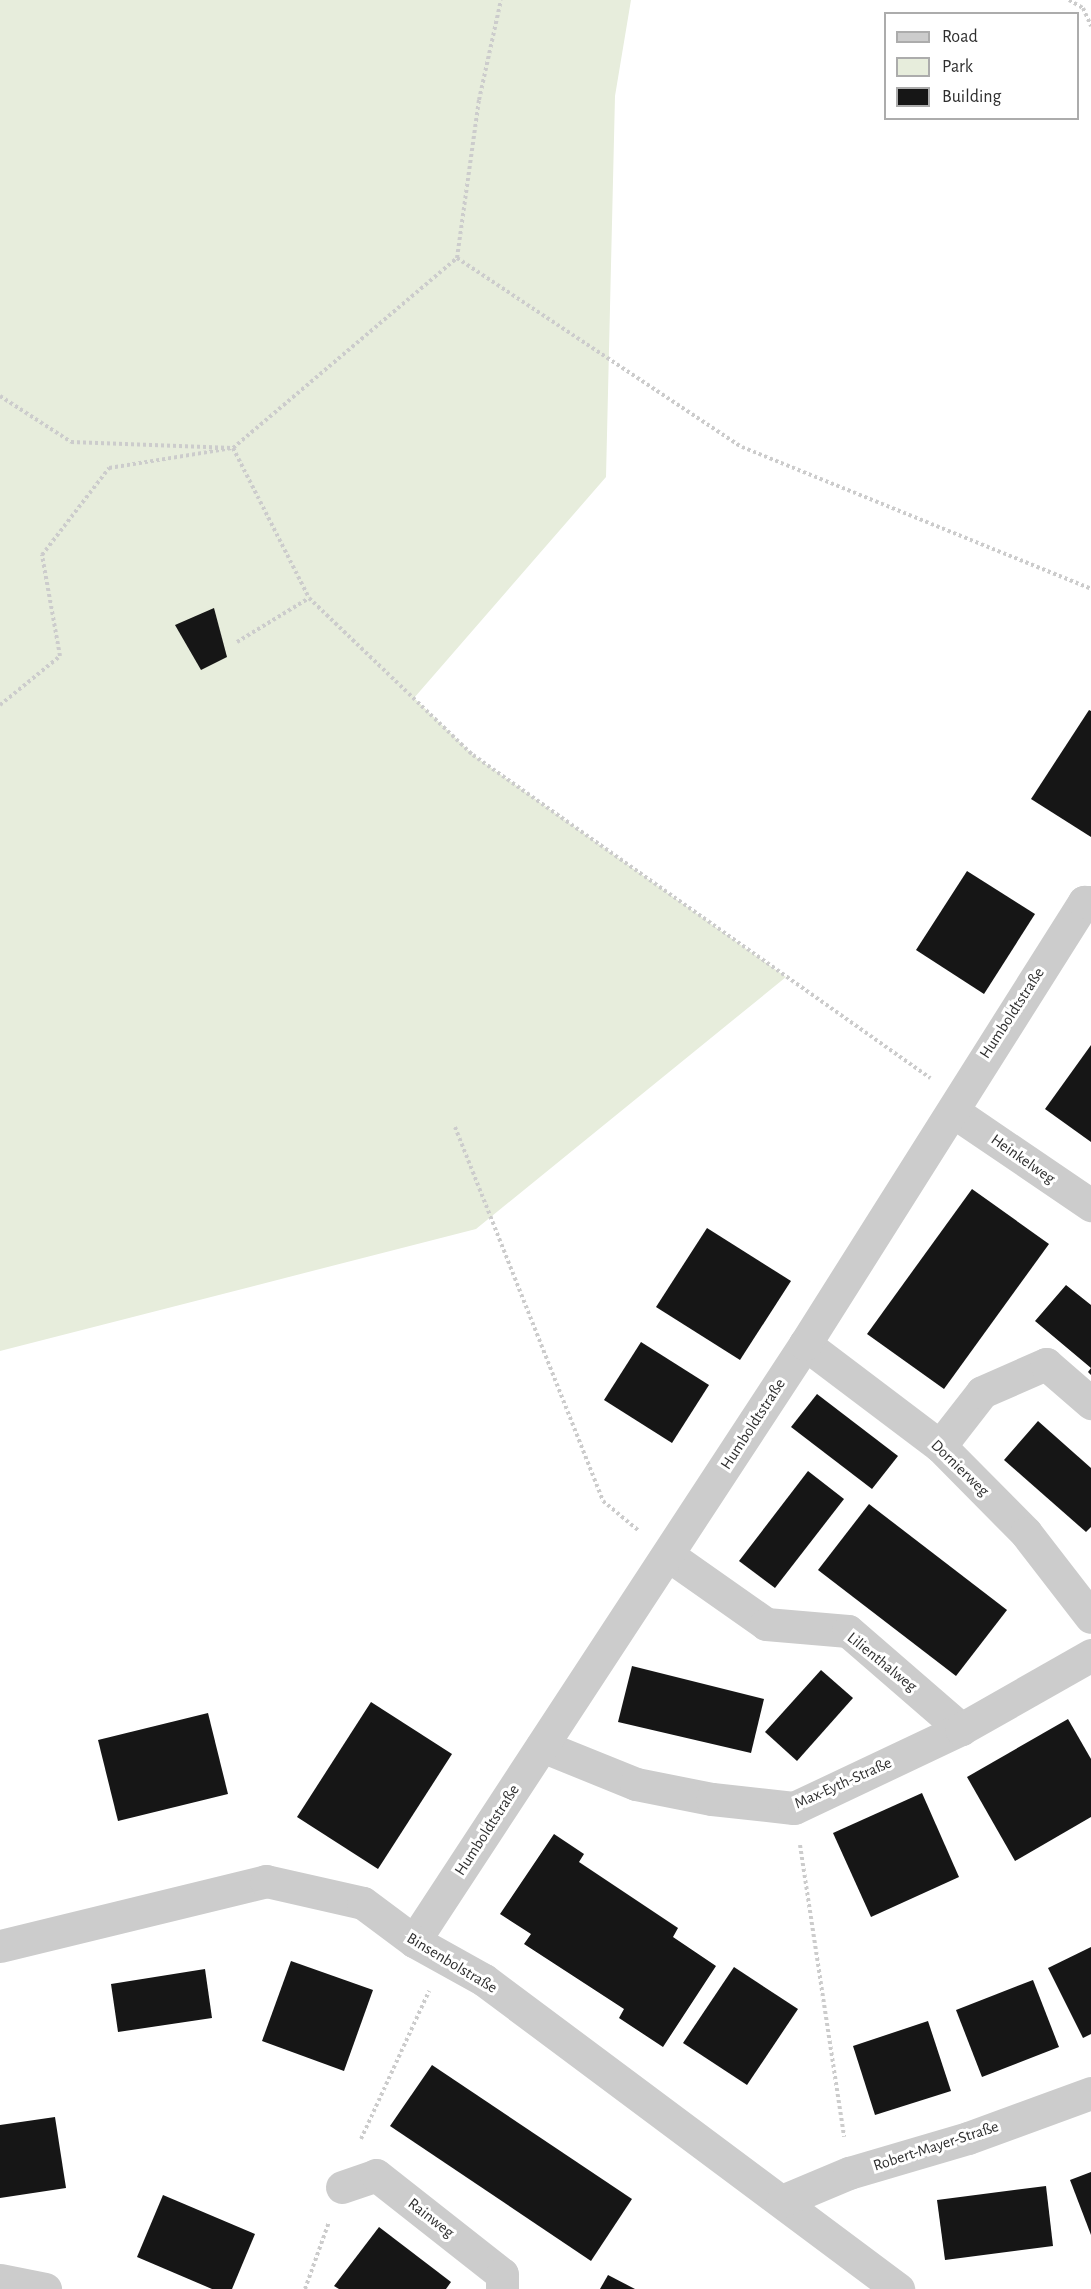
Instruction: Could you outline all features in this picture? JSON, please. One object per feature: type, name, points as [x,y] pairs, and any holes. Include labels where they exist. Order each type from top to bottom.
[{"type":"street","name":"Humboldtstraße","points":[[414,1941],[805,1344],[1088,902]]},
{"type":"street","name":"Heinkelweg","points":[[956,1105],[1091,1205]]},
{"type":"street","name":"Dornierweg","points":[[805,1344],[940,1446],[1026,1533],[1091,1617]]},
{"type":"street","points":[[940,1446],[982,1392],[1046,1364],[1091,1403]]},
{"type":"street","name":"Lilienthalweg","points":[[668,1555],[766,1624],[848,1632],[962,1729]]},
{"type":"street","name":"Max-Eyth-Straße","points":[[542,1746],[636,1784],[712,1799],[794,1808],[962,1729],[1091,1655]]},
{"type":"street","name":"Binsenbolstraße","points":[[0,1946],[266,1881],[363,1903],[414,1941],[484,1980],[782,2200],[898,2289]]},
{"type":"street","name":"Robert-Mayer-Straße","points":[[782,2200],[849,2173],[968,2138],[1091,2092]]},
{"type":"street","name":"Rainweg","points":[[342,2187],[376,2175],[502,2274],[502,2289]]},
{"type":"street","points":[[0,2280],[45,2289]]},
{"type":"path","points":[[0,705],[60,656],[42,555],[109,468],[233,448],[457,258],[479,100],[501,0]]},
{"type":"path","points":[[1069,0],[1083,8],[1091,26]]},
{"type":"path","points":[[457,258],[742,447],[1091,589]]},
{"type":"path","points":[[0,396],[71,442],[233,448]]},
{"type":"path","points":[[233,448],[309,598],[473,755],[956,1105]]},
{"type":"path","points":[[237,642],[309,598]]},
{"type":"path","points":[[455,1126],[603,1501],[668,1555]]},
{"type":"path","points":[[794,1808],[849,2173]]},
{"type":"path","points":[[305,2289],[342,2187],[415,2016]]},
{"type":"green space","points":[[0,0],[631,0],[615,96],[606,477],[414,698],[473,755],[786,977],[476,1229],[0,1351]]},
{"type":"building","points":[[214,608],[227,657],[201,670],[175,625]]},
{"type":"building","points":[[1089,710],[1091,711],[1091,837],[1031,799]]},
{"type":"building","points":[[967,871],[1035,914],[984,994],[916,950]]},
{"type":"building","points":[[1091,1045],[1091,1142],[1045,1109]]},
{"type":"building","points":[[972,1189],[1049,1244],[944,1389],[867,1334]]},
{"type":"building","points":[[707,1228],[791,1281],[740,1360],[656,1307]]},
{"type":"building","points":[[1066,1285],[1091,1305],[1091,1368],[1035,1321]]},
{"type":"building","points":[[641,1342],[709,1385],[672,1443],[604,1400]]},
{"type":"building","points":[[817,1394],[898,1456],[872,1489],[791,1427]]},
{"type":"building","points":[[1038,1421],[1091,1468],[1091,1527],[1086,1532],[1004,1460]]},
{"type":"building","points":[[808,1471],[844,1499],[775,1588],[739,1561]]},
{"type":"building","points":[[869,1504],[1007,1610],[956,1676],[818,1570]]},
{"type":"building","points":[[632,1666],[764,1699],[751,1753],[618,1722]]},
{"type":"building","points":[[821,1670],[853,1698],[797,1761],[765,1732]]},
{"type":"building","points":[[371,1702],[452,1754],[378,1869],[297,1817]]},
{"type":"building","points":[[208,1713],[228,1794],[118,1821],[98,1740]]},
{"type":"building","points":[[1068,1719],[1091,1759],[1091,1817],[1015,1861],[967,1777]]},
{"type":"building","points":[[922,1793],[959,1877],[871,1917],[833,1833]]},
{"type":"building","points":[[554,1834],[584,1854],[579,1862],[678,1928],[673,1937],[716,1966],[663,2047],[619,2018],[624,2009],[524,1944],[531,1934],[500,1914]]},
{"type":"building","points":[[1091,1947],[1091,2034],[1083,2038],[1048,1968]]},
{"type":"building","points":[[291,1961],[373,1990],[344,2071],[262,2041]]},
{"type":"building","points":[[734,1967],[798,2009],[747,2085],[683,2043]]},
{"type":"building","points":[[205,1969],[212,2018],[118,2032],[111,1984]]},
{"type":"building","points":[[1033,1980],[1059,2047],[982,2077],[956,2010]]},
{"type":"building","points":[[928,2021],[951,2091],[875,2115],[853,2046]]},
{"type":"building","points":[[432,2065],[632,2199],[591,2261],[390,2126]]},
{"type":"building","points":[[55,2117],[66,2188],[0,2198],[0,2125]]},
{"type":"building","points":[[1091,2172],[1091,2235],[1070,2180]]},
{"type":"building","points":[[1046,2186],[1053,2246],[945,2260],[937,2200]]},
{"type":"building","points":[[163,2195],[255,2234],[232,2289],[212,2289],[137,2257]]},
{"type":"building","points":[[379,2227],[451,2282],[446,2289],[339,2289],[334,2286]]},
{"type":"building","points":[[608,2275],[635,2289],[600,2289]]}]
